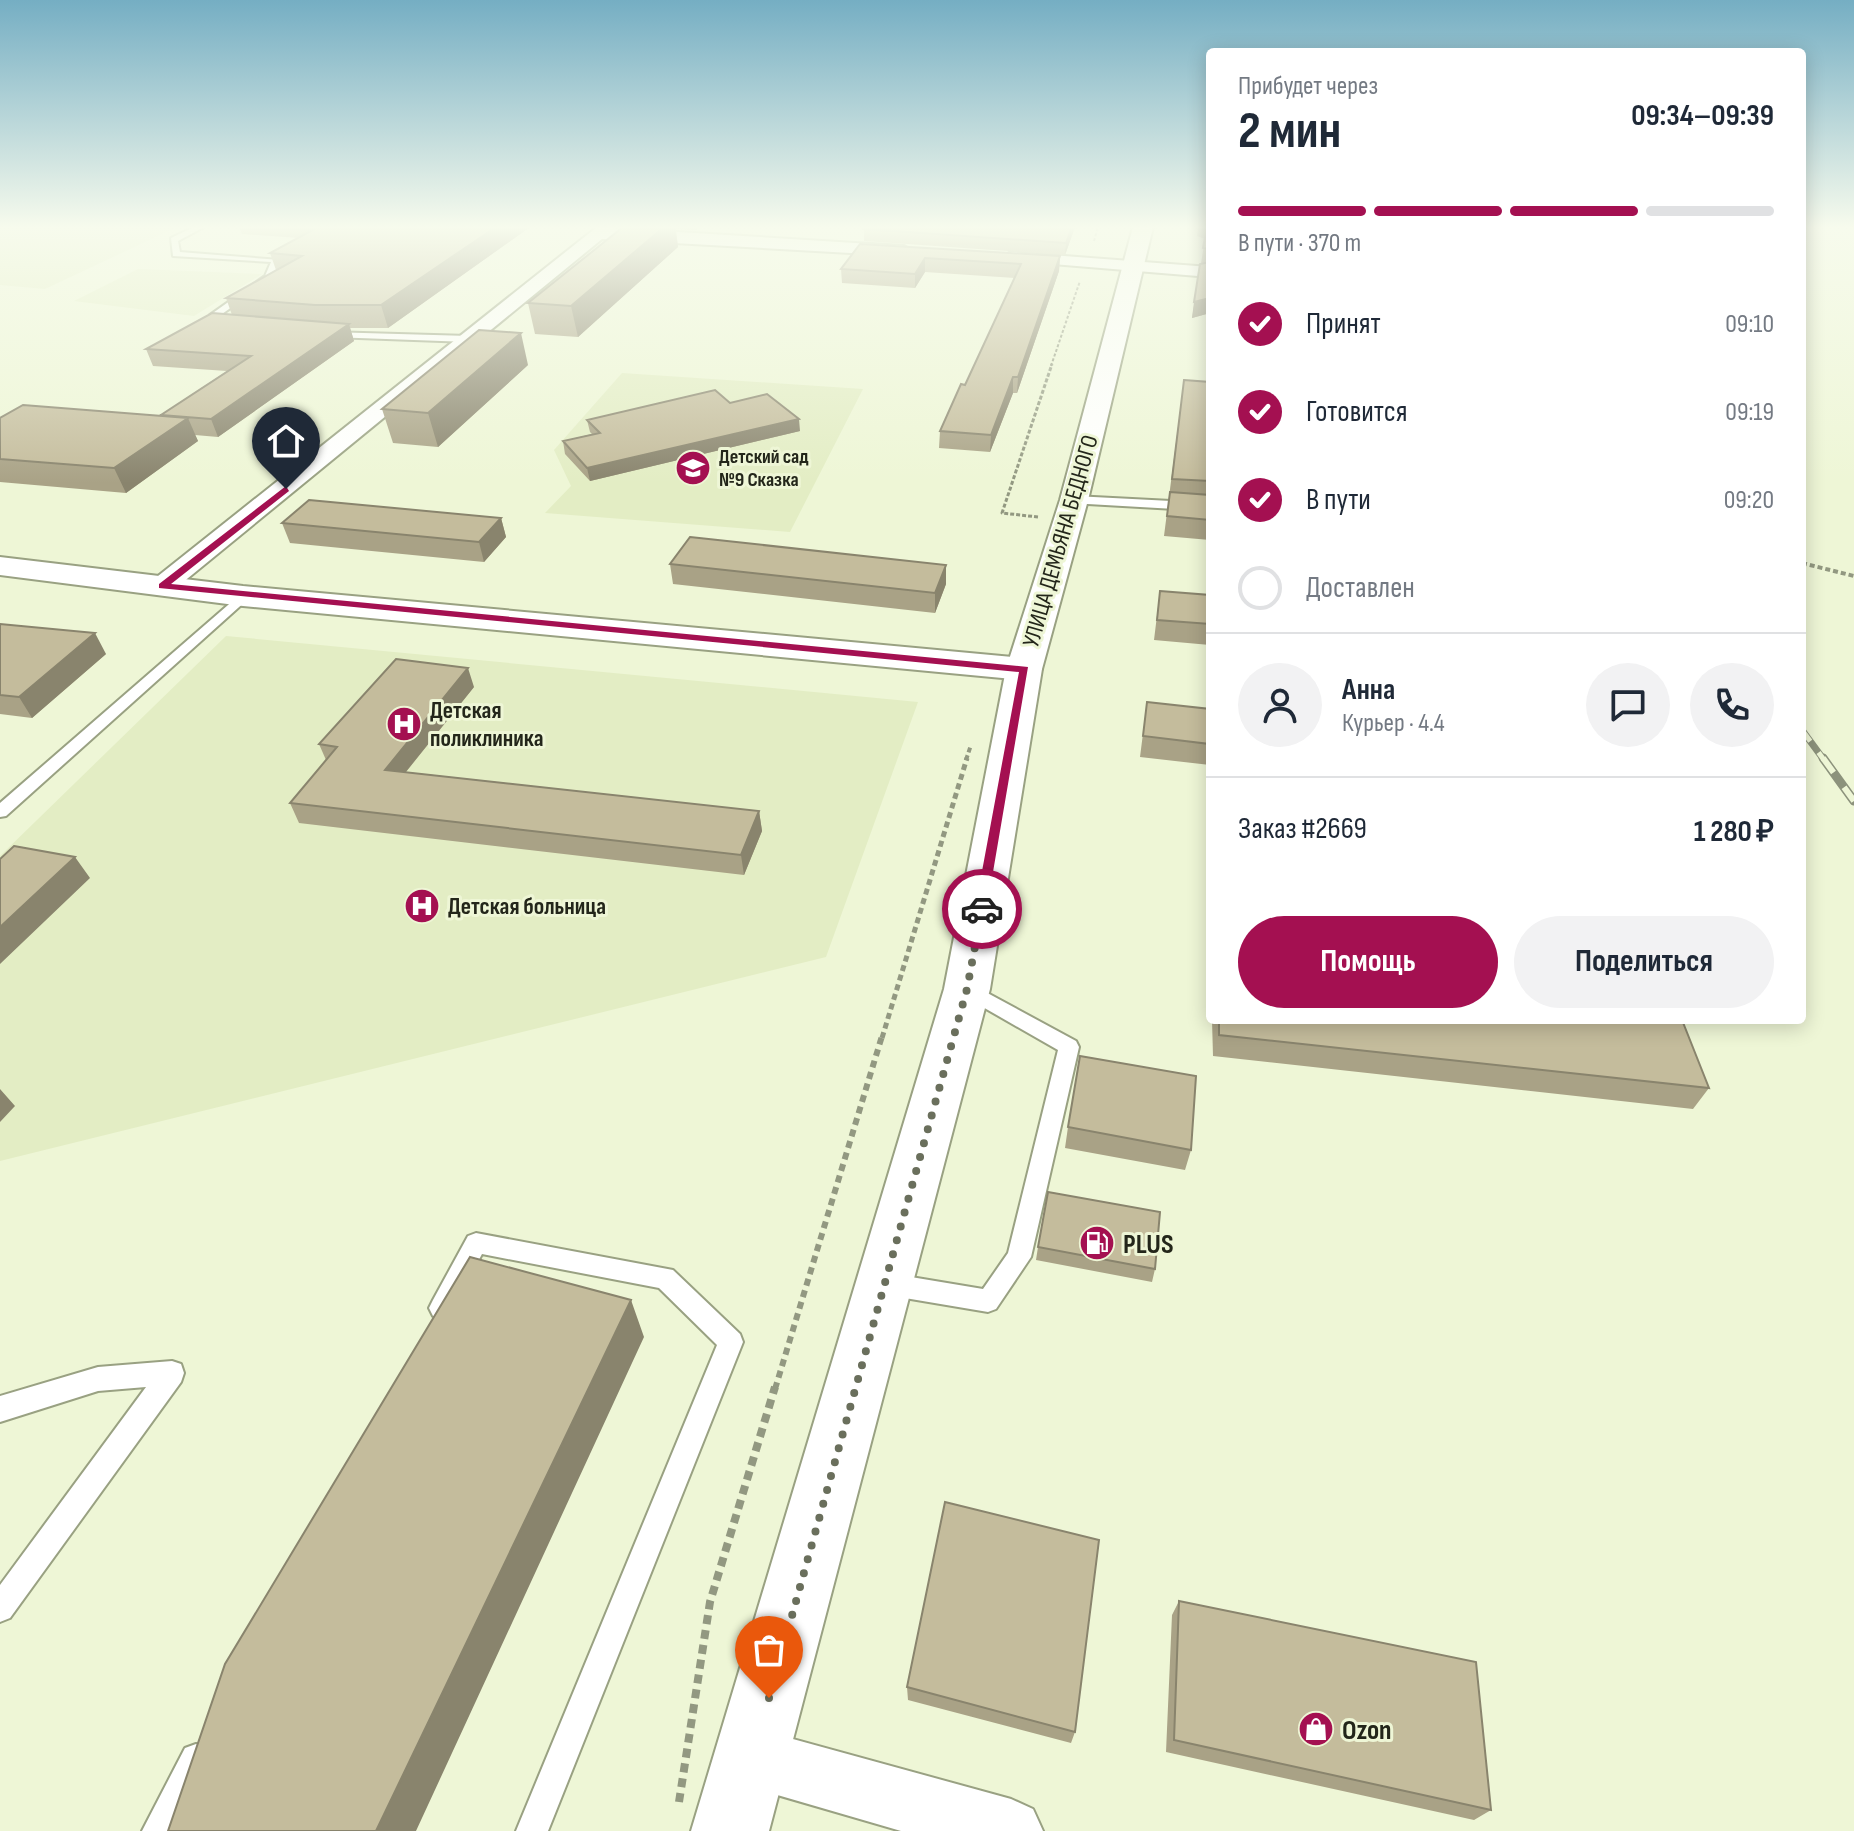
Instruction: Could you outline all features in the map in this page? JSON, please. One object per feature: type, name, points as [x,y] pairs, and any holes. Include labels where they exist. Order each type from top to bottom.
[{"type":"main road","name":"УЛИЦА ДЕМЬЯНА БЕДНОГО","points":[[730,1831],[967,989],[1024,669],[1074,500],[1122,312]]},
{"type":"main road","points":[[0,566],[243,596],[1024,669]]},
{"type":"street","points":[[162,586],[501,312]]},
{"type":"street","points":[[753,1758],[1011,1831]]},
{"type":"lane","points":[[219,312],[215,315],[214,324],[245,327]]},
{"type":"lane","points":[[322,334],[469,339]]},
{"type":"lane","points":[[1074,500],[1206,507]]},
{"type":"lane","points":[[0,812],[243,596]]},
{"type":"lane","points":[[885,1284],[988,1301],[1019,1257],[1069,1047],[967,989]]},
{"type":"lane","points":[[431,1327],[476,1243],[665,1278],[731,1342],[532,1831]]},
{"type":"lane","points":[[0,1409],[98,1379],[172,1373],[0,1608]]},
{"type":"lane","points":[[158,1831],[211,1733]]},
{"type":"path","points":[[1033,532],[1038,517],[1002,513],[1070,312]]},
{"type":"path","points":[[1806,564],[1854,576]]},
{"type":"path","points":[[677,1816],[710,1602],[972,740]]},
{"type":"shaded area","points":[[166,312],[200,312],[194,316]]},
{"type":"shaded area","name":"Детский сад №9 Сказка","points":[[622,373],[863,389],[790,532],[545,513],[571,486],[554,450]]},
{"type":"shaded area","name":"Детская больница","points":[[226,636],[918,702],[826,957],[0,1161],[0,856]]},
{"type":"building","points":[[999,312],[1040,312],[1018,377],[1013,377],[991,435],[940,431],[961,384],[965,385]]},
{"type":"building","points":[[212,313],[349,324],[211,419],[161,415],[251,356],[146,349]]},
{"type":"building","points":[[479,330],[521,333],[428,413],[382,409]]},
{"type":"building","points":[[1184,380],[1206,382],[1206,481],[1172,479]]},
{"type":"building","points":[[715,390],[730,403],[767,394],[799,419],[587,468],[563,441],[600,433],[587,420]]},
{"type":"building","points":[[23,405],[188,418],[114,468],[0,459],[0,418]]},
{"type":"building","points":[[1170,492],[1206,495],[1206,520],[1167,516]]},
{"type":"building","points":[[309,500],[501,518],[479,542],[282,523]]},
{"type":"building","points":[[690,537],[946,565],[935,593],[670,564]]},
{"type":"building","points":[[1160,591],[1206,595],[1206,624],[1157,620]]},
{"type":"building","points":[[0,624],[95,633],[19,697],[0,695]]},
{"type":"building","points":[[396,659],[468,668],[385,770],[759,811],[741,855],[290,803],[337,747],[319,744]]},
{"type":"building","points":[[1147,702],[1206,709],[1206,744],[1143,736]]},
{"type":"building","points":[[14,846],[75,857],[0,927],[0,859]]},
{"type":"building","points":[[1219,1024],[1684,1024],[1709,1088],[1219,1035]]},
{"type":"building","points":[[1080,1056],[1196,1076],[1191,1150],[1068,1127]]},
{"type":"building","name":"PLUS","points":[[1048,1192],[1160,1212],[1155,1269],[1038,1247]]},
{"type":"building","points":[[470,1257],[631,1300],[376,1831],[168,1831],[225,1664]]},
{"type":"building","points":[[945,1502],[1099,1540],[1075,1732],[907,1687]]},
{"type":"building","points":[[1179,1601],[1476,1662],[1491,1810],[1174,1740]]},
{"type":"railway","points":[[1806,735],[1824,760]]},
{"type":"railway","points":[[1823,758],[1854,801]]},
{"type":"way so far","points":[[769,1698],[967,989],[982,909]]},
{"type":"place","name":"Детский сад №9 Сказка","points":[[693,468]]},
{"type":"place","name":"Детская поликлиника","points":[[404,724]]},
{"type":"place","name":"Детская больница","points":[[422,906]]},
{"type":"place","name":"PLUS","points":[[1097,1243]]},
{"type":"place","name":"Ozon","points":[[1316,1729]]},
{"type":"route","points":[[286,489],[162,586],[1024,669],[982,909]]}]
